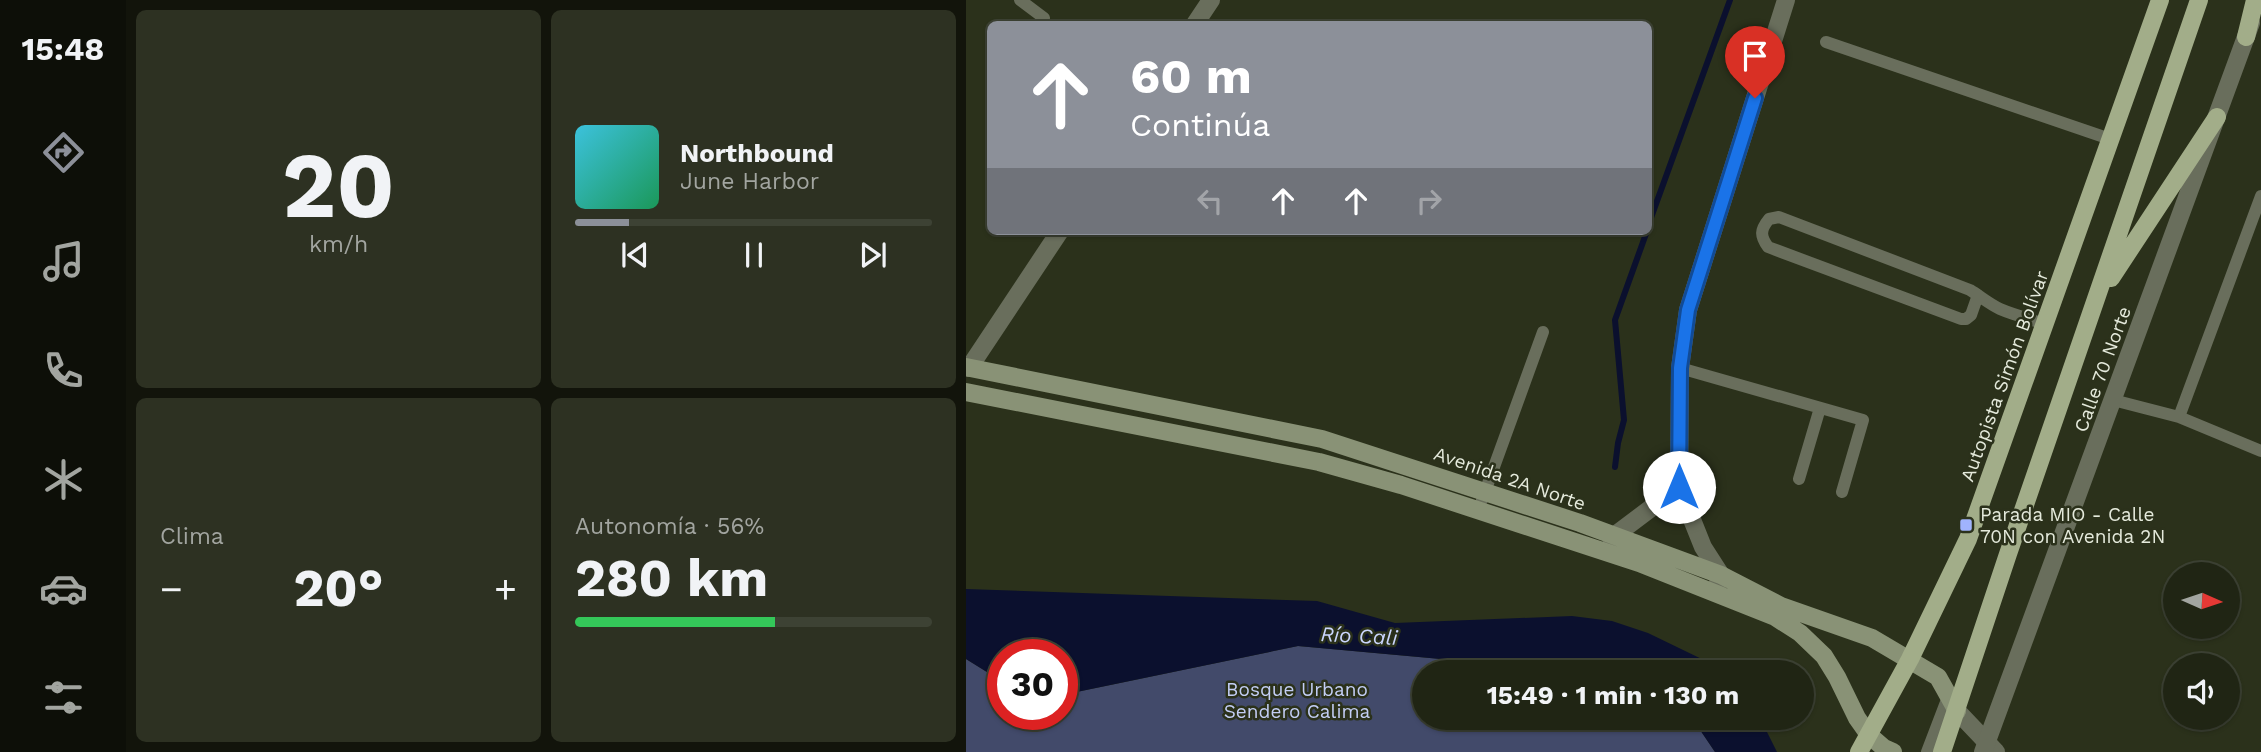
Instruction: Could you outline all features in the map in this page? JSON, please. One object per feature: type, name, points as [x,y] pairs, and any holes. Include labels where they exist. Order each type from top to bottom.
[{"type":"main road","name":"Autopista Simón Bolívar","points":[[1858,752],[1910,659],[1968,539],[2160,0]]},
{"type":"main road","points":[[1942,752],[1953,704],[2098,299],[2200,0]]},
{"type":"main road","points":[[2246,37],[2257,0]]},
{"type":"main road","points":[[2098,299],[2217,117]]},
{"type":"main road","name":"Avenida 2A Norte","points":[[968,368],[1322,439],[1485,493],[1612,545],[1714,593],[1775,617],[1800,633],[1824,656],[1857,718],[1869,735],[1886,751]]},
{"type":"main road","name":"Avenida 2A Norte","points":[[966,392],[1319,461],[1477,510],[1721,575],[1781,606],[1872,638],[1910,659],[1938,677],[1953,704]]},
{"type":"street","points":[[1197,21],[1211,0]]},
{"type":"street","points":[[1714,593],[1721,575],[1703,547],[1679,487],[1680,368],[1688,310],[1786,0]]},
{"type":"street","name":"Calle 70 Norte","points":[[1989,749],[2246,37]]},
{"type":"street","points":[[968,368],[1057,235]]},
{"type":"street","points":[[1612,545],[1679,487]]},
{"type":"street","name":"Avenida 2A Norte","points":[[1953,704],[1989,749]]},
{"type":"lane","points":[[1020,0],[1044,18]]},
{"type":"lane","points":[[1826,42],[2110,139]]},
{"type":"lane","points":[[2179,417],[2261,196]]},
{"type":"lane","points":[[1978,295],[1971,315],[1961,319],[1768,247],[1761,238],[1762,227],[1769,219],[1779,217],[1978,295],[2000,309],[2045,324]]},
{"type":"lane","points":[[1477,510],[1543,332]]},
{"type":"lane","points":[[1680,368],[1863,420],[1842,492]]},
{"type":"lane","points":[[2113,400],[2179,417],[2261,451]]},
{"type":"lane","points":[[1799,479],[1820,408]]},
{"type":"lane","points":[[1927,752],[1953,704]]},
{"type":"green space","name":"Bosque Urbano Sendero Calima","points":[[1298,646],[1451,660],[1412,660],[1412,730],[1700,730],[1715,752],[966,752],[966,659],[987,672],[987,730],[1078,730],[1078,692]]},
{"type":"water","name":"Río Cali","points":[[966,589],[1317,601],[1395,623],[1572,616],[1612,621],[1648,633],[1704,660],[1452,660],[1298,646],[1078,692],[1078,639],[987,639],[987,672],[966,659]]},
{"type":"water","points":[[1700,730],[1766,730],[1777,752],[1715,752]]},
{"type":"waterway","points":[[1652,215],[1730,0]]},
{"type":"waterway","points":[[1615,467],[1624,420],[1615,320],[1646,235]]},
{"type":"place","name":"Parada MIO - Calle 70N con Avenida 2N","points":[[1966,525]]},
{"type":"route","points":[[1679,487],[1682,338],[1688,310],[1755,98]]}]
